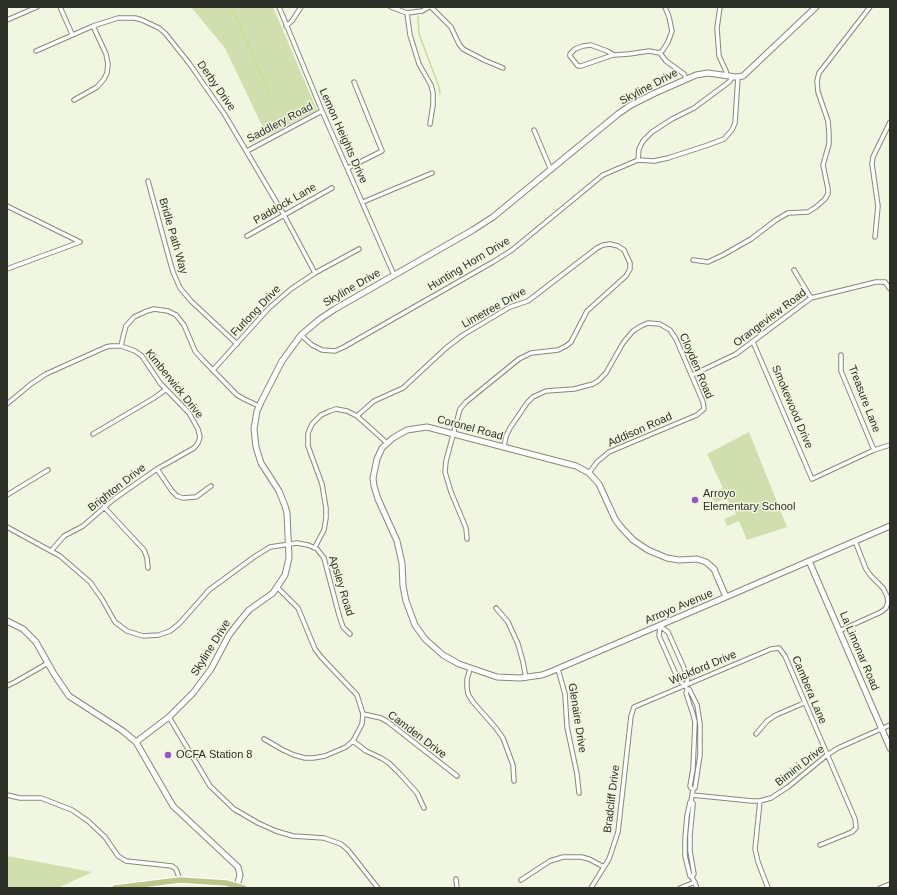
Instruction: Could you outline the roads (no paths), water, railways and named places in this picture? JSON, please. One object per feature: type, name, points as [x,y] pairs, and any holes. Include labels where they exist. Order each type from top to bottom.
[{"type":"main road","points":[[115,888],[180,880],[226,883],[244,888]]},
{"type":"street","points":[[7,20],[37,7]]},
{"type":"street","points":[[60,7],[72,34]]},
{"type":"street","name":"Lemon Heights Drive","points":[[279,7],[322,111],[394,275]]},
{"type":"street","points":[[286,26],[292,21],[301,7]]},
{"type":"street","points":[[391,7],[407,13],[422,11],[430,7],[451,27],[463,49],[503,68]]},
{"type":"street","points":[[614,55],[591,45],[582,46],[575,49],[570,56],[578,66],[614,55],[649,51],[660,52],[668,42],[672,31],[670,17],[665,7]]},
{"type":"street","points":[[720,7],[717,28],[719,56],[726,70],[727,76]]},
{"type":"street","points":[[736,77],[735,123],[732,130],[724,139],[708,146],[668,158],[654,161],[638,160],[639,149],[643,141],[652,132],[672,119],[694,108],[736,77],[748,72],[816,7]]},
{"type":"street","points":[[693,260],[708,262],[723,256],[751,239],[788,213],[808,212],[825,199],[828,194],[828,189],[823,165],[829,134],[828,121],[818,92],[817,81],[819,74],[870,7]]},
{"type":"street","points":[[407,13],[410,35],[419,64],[431,85],[433,93],[430,124]]},
{"type":"street","name":"Derby Drive","points":[[36,51],[72,34],[118,18],[142,20],[159,28],[165,33],[205,84],[247,151],[315,273]]},
{"type":"street","points":[[74,100],[97,87],[107,73],[108,64],[106,54],[93,26]]},
{"type":"street","points":[[660,52],[666,61],[684,74],[686,78]]},
{"type":"street","name":"Skyline Drive","points":[[136,742],[169,717],[189,697],[206,678],[229,635],[239,622],[250,610],[270,596],[283,580],[287,570],[289,558],[287,513],[283,499],[261,464],[256,447],[254,429],[259,406],[282,361],[301,335],[325,315],[482,224],[503,210],[625,109],[686,78],[704,73],[736,77]]},
{"type":"street","points":[[348,168],[382,151],[354,82]]},
{"type":"street","name":"Saddlery Road","points":[[247,151],[322,111]]},
{"type":"street","points":[[875,237],[878,206],[872,164],[873,157],[890,122]]},
{"type":"street","points":[[534,130],[551,170]]},
{"type":"street","name":"Hunting Horn Drive","points":[[301,335],[312,345],[322,350],[335,351],[344,347],[512,250],[603,175],[638,160]]},
{"type":"street","points":[[363,202],[432,172]]},
{"type":"street","name":"Bridle Path Way","points":[[148,181],[168,258],[177,282],[191,301],[237,344]]},
{"type":"street","name":"Paddock Lane","points":[[247,236],[332,188]]},
{"type":"street","points":[[7,206],[80,242],[7,269]]},
{"type":"street","name":"Limetree Drive","points":[[357,416],[374,401],[403,388],[446,348],[463,335],[510,307],[528,301],[597,248],[603,245],[614,244],[624,250],[630,263],[630,269],[626,276],[586,310],[571,342],[558,350],[530,353],[505,369],[466,402],[458,413],[453,433]]},
{"type":"street","name":"Furlong Drive","points":[[214,370],[269,308],[290,289],[315,273],[359,249]]},
{"type":"street","points":[[794,270],[811,298]]},
{"type":"street","name":"Orangeview Road","points":[[692,375],[730,358],[811,298],[876,282],[885,282],[890,289]]},
{"type":"street","points":[[7,404],[31,384],[46,374],[106,347],[122,346],[126,326],[134,317],[154,309],[168,311],[180,318],[188,332],[195,351],[237,395],[244,400],[259,406]]},
{"type":"street","name":"Cloyden Road","points":[[504,446],[506,436],[510,428],[527,403],[533,397],[546,392],[585,387],[598,381],[610,367],[627,336],[648,323],[660,324],[670,330],[676,339],[703,402],[704,409]]},
{"type":"street","name":"Smokewood Drive","points":[[753,342],[812,479],[874,450]]},
{"type":"street","name":"Kimberwick Drive","points":[[122,346],[135,351],[142,356],[165,390],[194,420],[200,437],[198,443]]},
{"type":"street","name":"Treasure Lane","points":[[841,355],[841,371],[874,450]]},
{"type":"street","points":[[93,434],[165,390]]},
{"type":"street","points":[[315,547],[324,530],[326,508],[319,475],[308,446],[309,429],[318,417],[330,411],[342,409],[352,412],[387,443]]},
{"type":"street","name":"Addison Road","points":[[588,473],[597,462],[609,452],[697,415],[704,409]]},
{"type":"street","name":"Coronel Road","points":[[470,669],[451,660],[436,650],[420,632],[408,609],[403,586],[401,554],[397,541],[378,499],[374,486],[373,478],[377,459],[382,448],[400,433],[414,428],[427,427],[453,433],[568,463],[582,469],[599,484],[620,526],[633,540],[648,550],[667,558],[685,560],[697,559],[706,562],[714,569],[726,597]]},
{"type":"street","points":[[453,433],[446,461],[445,472],[451,492],[466,528],[467,539]]},
{"type":"street","name":"Brighton Drive","points":[[51,551],[64,536],[83,526],[104,507],[157,469],[194,448],[198,443]]},
{"type":"street","points":[[874,450],[890,445]]},
{"type":"street","points":[[157,469],[172,491],[177,496],[183,498],[196,497],[211,486]]},
{"type":"street","points":[[7,495],[48,470]]},
{"type":"street","points":[[104,507],[144,550],[148,558],[148,568]]},
{"type":"street","name":"Arroyo Avenue","points":[[470,669],[497,677],[526,678],[542,675],[660,626],[890,526]]},
{"type":"street","name":"Apsley Road","points":[[7,527],[60,556],[90,582],[102,599],[111,616],[121,628],[143,636],[151,636],[170,631],[179,624],[209,590],[270,547],[289,544],[303,544],[315,547],[324,558],[338,615],[343,626],[350,634]]},
{"type":"street","points":[[839,631],[881,612],[886,608],[888,602],[883,588],[866,569],[855,541]]},
{"type":"street","name":"La Limonar Road","points":[[810,561],[890,748]]},
{"type":"street","points":[[264,739],[283,750],[305,758],[325,756],[346,747],[353,740],[362,724],[363,714],[356,695],[315,649],[298,608],[278,588]]},
{"type":"street","points":[[496,608],[508,622],[518,644],[526,678]]},
{"type":"street","points":[[7,620],[30,634],[69,696],[123,731],[136,742],[173,806],[238,867],[240,875],[237,887]]},
{"type":"street","points":[[660,626],[668,632],[688,677],[687,688]]},
{"type":"street","points":[[660,626],[660,636],[678,679],[691,691],[697,705],[700,724],[700,755],[695,788],[693,789],[691,802],[693,802],[694,805],[690,835],[690,851],[694,874],[692,877],[697,888]]},
{"type":"street","name":"Wickford Drive","points":[[634,707],[687,688],[771,648],[779,648]]},
{"type":"street","name":"Cambera Lane","points":[[779,648],[784,656],[855,819],[856,828],[852,832],[820,846]]},
{"type":"street","points":[[7,686],[48,663]]},
{"type":"street","points":[[470,669],[467,679],[468,694],[503,738],[513,765],[514,782]]},
{"type":"street","name":"Glenaire Drive","points":[[558,669],[565,694],[567,727],[577,774],[579,793]]},
{"type":"street","points":[[756,734],[767,721],[776,715],[804,703]]},
{"type":"street","name":"Bradcliff Drive","points":[[591,888],[612,853],[618,832],[631,716],[634,707]]},
{"type":"street","name":"Camden Drive","points":[[363,714],[381,718],[388,722],[457,776]]},
{"type":"street","points":[[169,717],[210,786],[234,809],[258,823],[276,831],[293,836],[324,838],[341,844],[348,850],[378,888]]},
{"type":"street","name":"Bimini Drive","points":[[692,795],[760,801],[771,798],[784,790],[827,755],[850,742],[890,725]]},
{"type":"street","points":[[353,740],[366,751],[389,763],[417,794],[424,808]]},
{"type":"street","points":[[7,795],[20,798],[40,798],[72,810],[88,821],[105,837],[118,856],[126,861],[172,866],[176,869],[180,880]]},
{"type":"street","points":[[760,801],[755,849],[758,862],[768,888]]},
{"type":"street","points":[[521,880],[550,861],[563,857],[581,857],[589,859],[604,867]]},
{"type":"street","points":[[456,879],[457,888]]},
{"type":"street","points":[[680,888],[695,882]]},
{"type":"street","points":[[880,888],[890,884]]},
{"type":"waterway","points":[[230,7],[236,17],[271,97]]},
{"type":"waterway","points":[[418,16],[419,34],[439,87],[440,94]]},
{"type":"place","name":"Arroyo Elementary School","points":[[695,500]]},
{"type":"place","name":"OCFA Station 8","points":[[168,755]]}]
